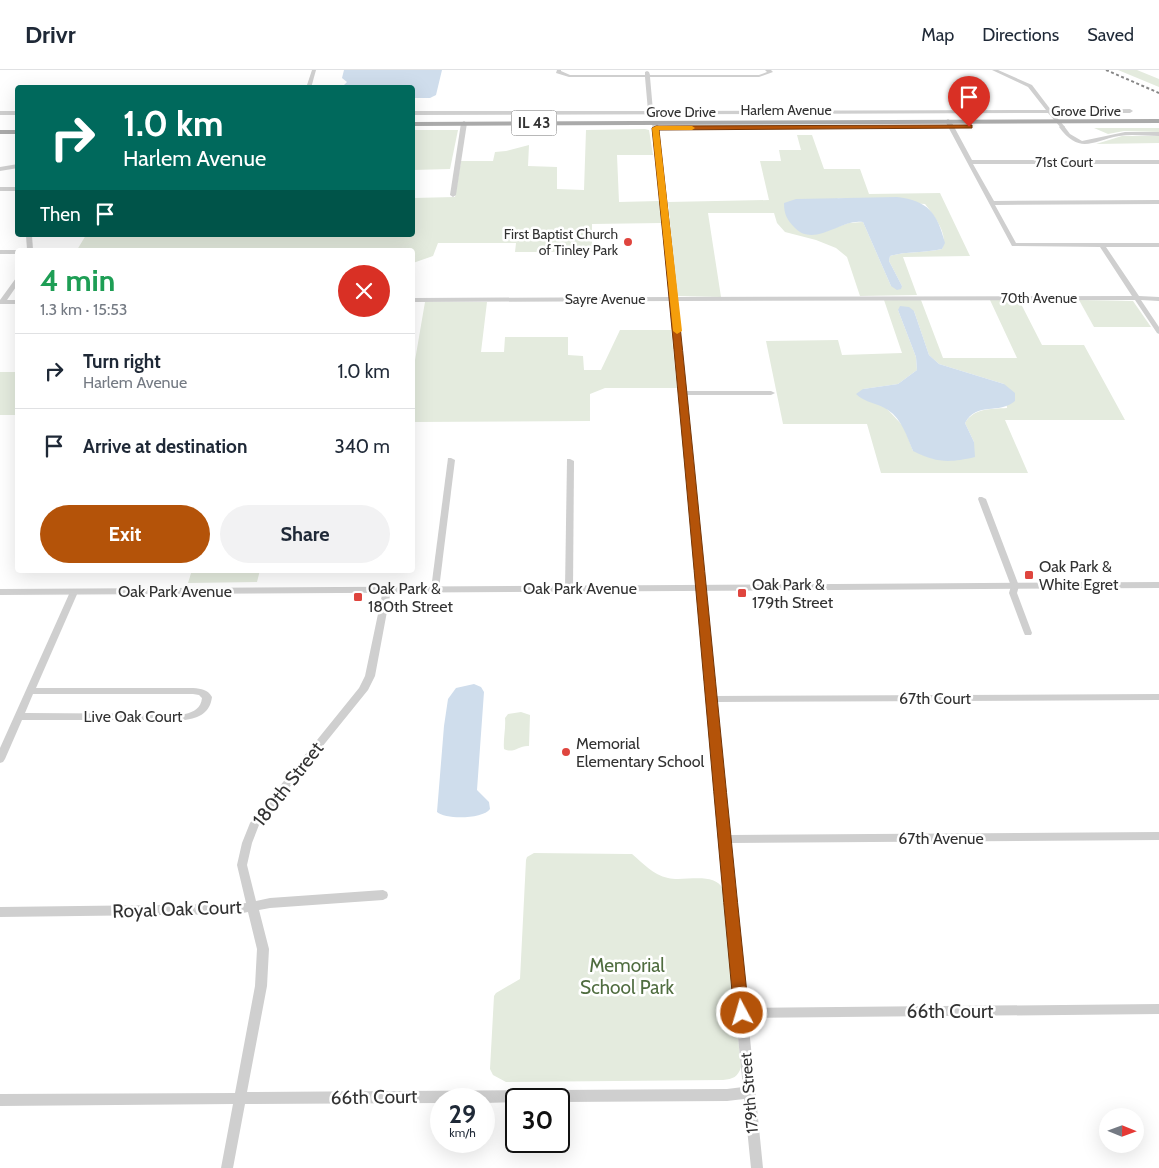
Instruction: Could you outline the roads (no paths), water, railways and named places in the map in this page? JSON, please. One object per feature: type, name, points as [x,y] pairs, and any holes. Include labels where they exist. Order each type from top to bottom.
[{"type":"main road","name":"Harlem Avenue","points":[[1060,124],[1159,121]]},
{"type":"main road","name":"Harlem Avenue","points":[[415,124],[464,126],[1060,124],[1159,126]]},
{"type":"main road","points":[[0,126],[15,126]]},
{"type":"main road","name":"Harlem Avenue","points":[[415,129],[464,126]]},
{"type":"main road","points":[[0,132],[15,132]]},
{"type":"street","points":[[309,85],[314,70]]},
{"type":"street","points":[[559,70],[558,72],[561,74],[570,76],[647,73],[759,76],[771,72],[768,70]]},
{"type":"street","points":[[994,70],[1030,86],[1071,139],[1093,142],[1120,134],[1159,134]]},
{"type":"street","points":[[647,73],[651,112]]},
{"type":"street","name":"Grove Drive","points":[[415,113],[1130,111]]},
{"type":"street","points":[[0,113],[15,113]]},
{"type":"street","points":[[950,124],[1014,245],[1159,245]]},
{"type":"street","name":"179th Street","points":[[655,125],[674,299],[710,699],[756,1168]]},
{"type":"street","points":[[452,195],[464,126]]},
{"type":"street","name":"71st Court","points":[[969,162],[1159,162]]},
{"type":"street","points":[[0,169],[15,166]]},
{"type":"street","points":[[0,189],[15,189]]},
{"type":"street","points":[[991,203],[1159,202]]},
{"type":"street","points":[[1102,245],[1159,332]]},
{"type":"street","points":[[0,252],[15,252]]},
{"type":"street","points":[[1,302],[15,283]]},
{"type":"street","name":"Sayre Avenue","points":[[415,300],[918,298]]},
{"type":"street","name":"70th Avenue","points":[[918,298],[1127,298],[1159,300]]},
{"type":"street","points":[[1,302],[15,302]]},
{"type":"street","points":[[683,393],[771,393]]},
{"type":"street","points":[[435,589],[451,460]]},
{"type":"street","points":[[569,588],[570,461]]},
{"type":"street","points":[[982,499],[1015,586],[1013,593],[1028,633]]},
{"type":"street","name":"Oak Park Avenue","points":[[0,592],[1159,585]]},
{"type":"street","name":"180th Street","points":[[226,1168],[261,986],[263,949],[242,865],[247,843],[253,828],[363,690],[370,676],[387,590]]},
{"type":"street","points":[[0,759],[74,592]]},
{"type":"street","name":"Live Oak Court","points":[[19,716],[185,717],[197,715],[207,703],[207,697],[202,692],[193,691],[30,691]]},
{"type":"street","name":"67th Court","points":[[710,699],[1159,697]]},
{"type":"street","name":"67th Avenue","points":[[724,839],[1159,836]]},
{"type":"street","name":"Royal Oak Court","points":[[0,912],[237,909],[252,906],[383,895]]},
{"type":"street","name":"66th Court","points":[[742,1013],[1159,1009]]},
{"type":"street","name":"66th Court","points":[[0,1100],[727,1095],[749,1092]]},
{"type":"water","points":[[344,70],[442,70],[436,95],[430,98],[415,98],[415,85],[344,85],[347,82],[342,78]]},
{"type":"water","points":[[897,197],[924,205],[930,210],[938,223],[945,243],[942,249],[890,256],[889,261],[902,286],[901,289],[897,290],[891,286],[863,222],[846,224],[820,234],[811,235],[795,228],[786,217],[784,207],[784,203],[796,199]]},
{"type":"water","points":[[900,306],[909,307],[914,311],[929,355],[939,364],[1004,384],[1015,393],[1015,401],[1009,405],[976,412],[965,423],[974,442],[975,457],[943,461],[929,458],[913,451],[904,429],[893,414],[856,394],[863,389],[898,384],[917,370],[916,357],[898,310]]},
{"type":"water","points":[[474,684],[481,687],[484,692],[477,790],[489,802],[490,809],[480,815],[473,816],[456,817],[442,815],[437,812],[448,699],[456,688]]},
{"type":"railway","points":[[1106,70],[1159,93]]},
{"type":"place","name":"First Baptist Church of Tinley Park","points":[[628,242]]},
{"type":"place","name":"Oak Park & White Egret","points":[[1029,575]]},
{"type":"place","name":"Oak Park & 179th Street","points":[[742,593]]},
{"type":"place","name":"Oak Park & 180th Street","points":[[358,597]]},
{"type":"place","name":"Memorial Elementary School","points":[[566,752]]},
{"type":"park label","name":"Memorial School Park","points":[[627,976]]}]
